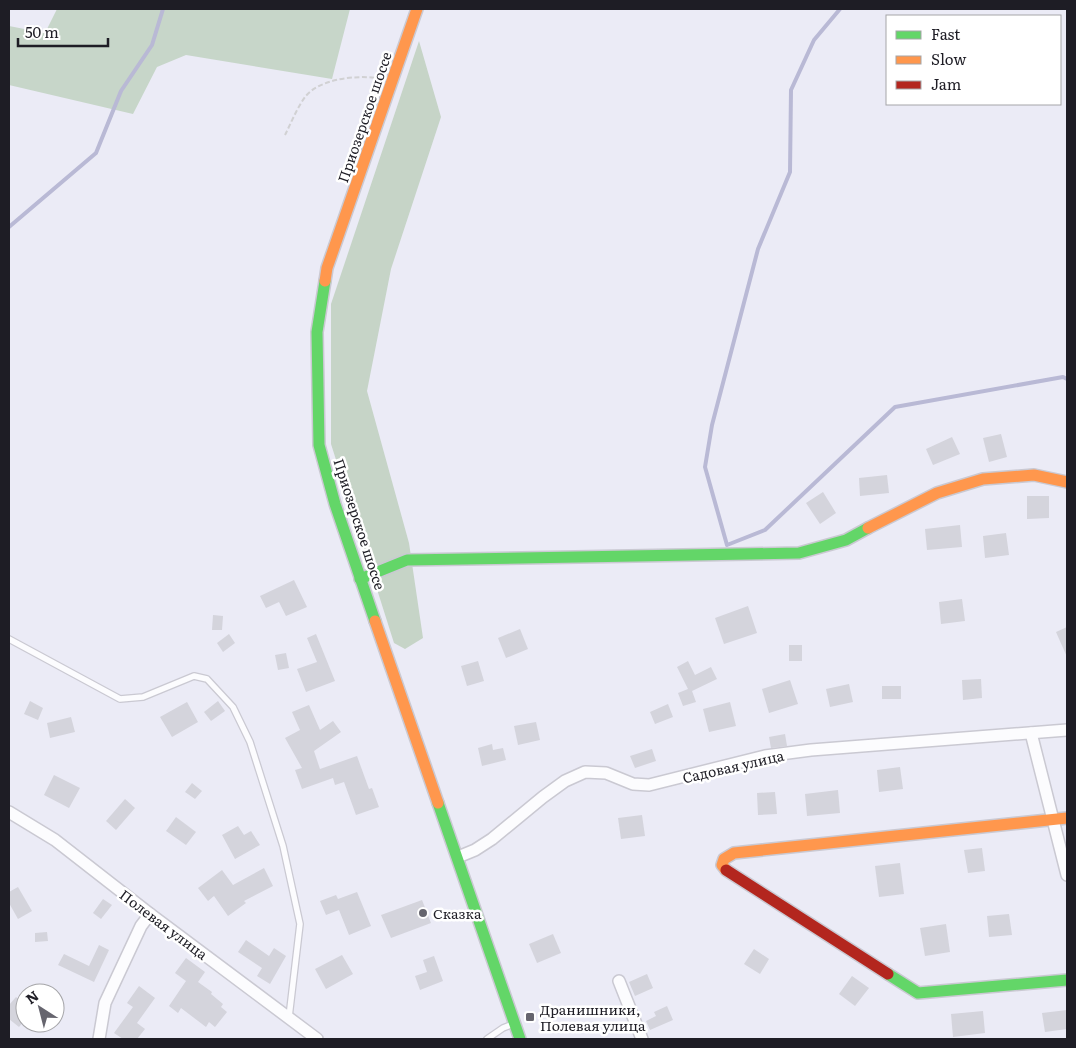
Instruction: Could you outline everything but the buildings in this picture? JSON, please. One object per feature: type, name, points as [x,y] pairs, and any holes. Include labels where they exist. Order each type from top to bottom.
[{"type":"street","name":"Приозерское шоссе","points":[[417,9],[327,268],[317,332],[319,445],[335,504],[360,579],[520,1039]]},
{"type":"street","points":[[360,579],[407,560],[658,554],[733,555],[799,553],[846,540],[937,493],[983,479],[1034,475],[1067,482]]},
{"type":"street","name":"Садовая улица","points":[[458,857],[475,850],[492,839],[565,781],[585,772],[606,773],[633,784],[649,785],[765,756],[811,750],[1067,730]]},
{"type":"street","points":[[1031,733],[1067,875]]},
{"type":"street","name":"Полевая улица","points":[[9,812],[55,840],[317,1039]]},
{"type":"street","points":[[1067,818],[734,853],[724,859],[722,866],[918,993],[1067,980]]},
{"type":"street","points":[[99,1039],[104,1002],[141,926],[150,914]]},
{"type":"street","points":[[619,981],[642,1039]]},
{"type":"lane","points":[[9,639],[120,699],[143,697],[194,676],[207,679],[233,707],[250,742],[283,846],[300,924],[289,1019]]},
{"type":"lane","points":[[487,1039],[503,1028],[514,1024]]},
{"type":"path","points":[[284,135],[306,96],[324,84],[352,76],[375,77],[392,81]]},
{"type":"green space","points":[[57,9],[350,9],[332,79],[186,55],[157,67],[133,114],[9,85],[9,26],[45,33]]},
{"type":"green space","points":[[419,41],[441,117],[391,269],[367,391],[409,543],[423,638],[405,649],[394,643],[331,444],[331,304]]},
{"type":"waterway","points":[[9,227],[96,153],[121,91],[152,45],[163,9]]},
{"type":"waterway","points":[[840,9],[814,40],[791,90],[790,172],[758,249],[712,425],[705,467],[727,545],[765,530],[895,407],[1063,377],[1067,379]]},
{"type":"traffic: fast","points":[[325,281],[317,332],[319,445],[335,504],[375,621]]},
{"type":"traffic: fast","points":[[360,579],[407,560],[799,553],[846,540],[868,528]]},
{"type":"traffic: fast","points":[[438,803],[520,1039]]},
{"type":"traffic: fast","points":[[888,974],[918,993],[1067,980]]},
{"type":"traffic: slow","points":[[325,281],[327,268],[417,9]]},
{"type":"traffic: slow","points":[[868,528],[937,493],[983,479],[1034,475],[1067,482]]},
{"type":"traffic: slow","points":[[375,621],[438,803]]},
{"type":"traffic: slow","points":[[726,870],[722,865],[724,859],[734,853],[1067,818]]},
{"type":"traffic: jam","points":[[726,870],[888,974]]},
{"type":"place","name":"Сказка","points":[[423,913]]},
{"type":"place","name":"Дранишники, Полевая улица","points":[[530,1017]]}]
